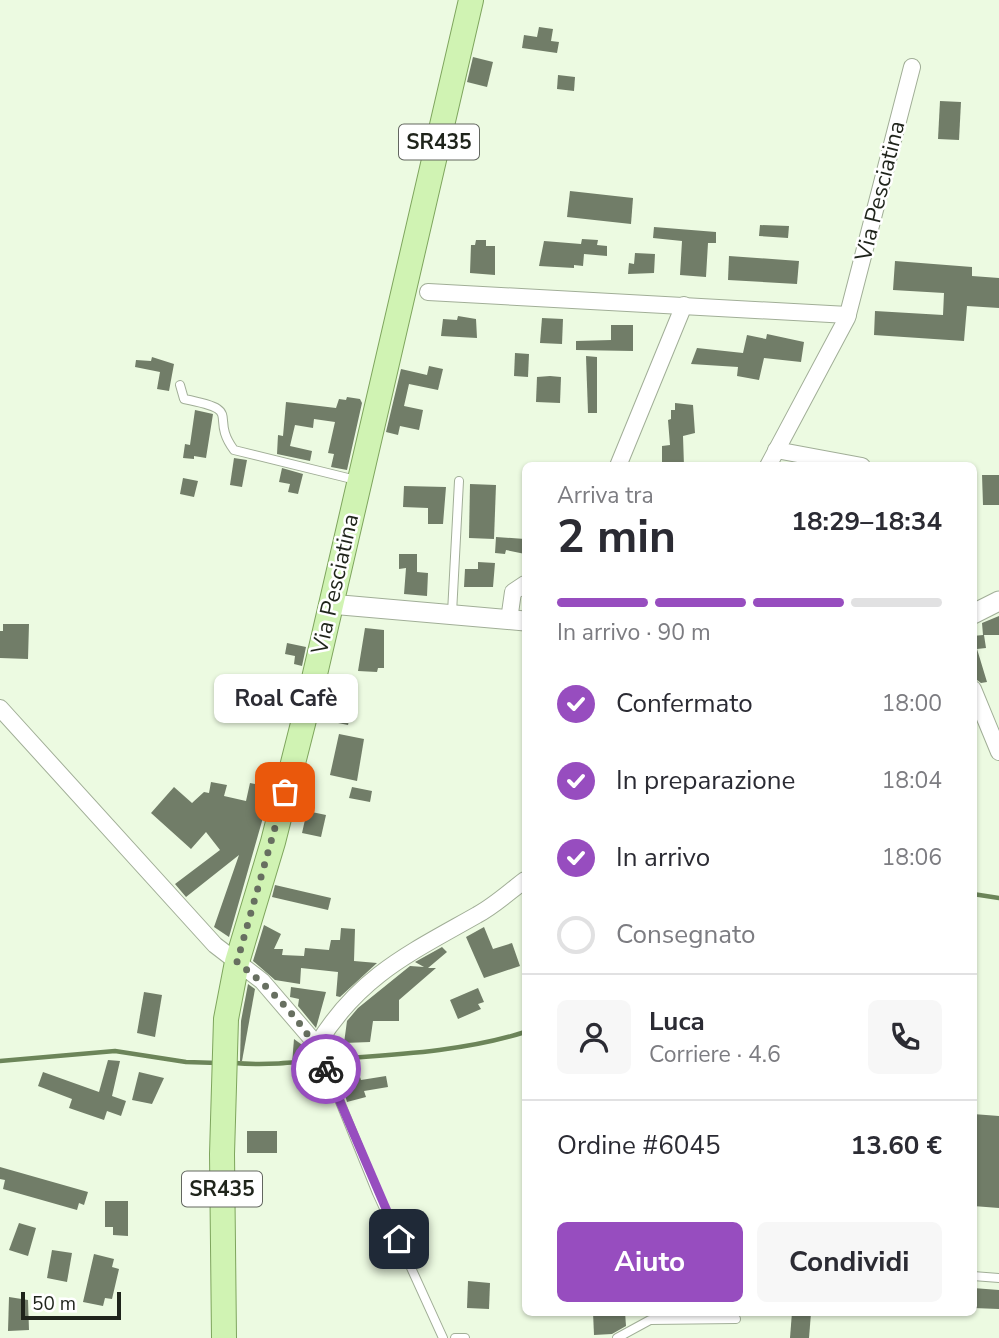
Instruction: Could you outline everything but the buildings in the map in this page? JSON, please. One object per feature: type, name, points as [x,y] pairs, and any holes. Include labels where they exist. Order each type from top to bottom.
[{"type":"main road","name":"Via Pesciatina","points":[[224,1338],[223,1063],[226,1019],[237,962],[276,829],[471,0]]},
{"type":"street","name":"Via Pesciatina","points":[[770,462],[826,362],[848,315],[912,67]]},
{"type":"street","points":[[428,292],[848,315]]},
{"type":"street","points":[[620,462],[684,305]]},
{"type":"street","points":[[776,450],[840,462]]},
{"type":"street","points":[[330,604],[517,621],[513,592],[522,586]]},
{"type":"street","points":[[977,612],[999,601]]},
{"type":"street","points":[[977,699],[999,752]]},
{"type":"street","points":[[0,708],[215,945],[262,981],[319,1050],[333,1019],[357,991],[408,953],[479,914],[522,882]]},
{"type":"street","points":[[211,1338],[223,1309]]},
{"type":"lane","points":[[180,385],[184,399],[216,405],[223,413],[227,440],[234,450],[359,481]]},
{"type":"lane","points":[[451,616],[459,481]]},
{"type":"lane","points":[[319,1050],[443,1338]]},
{"type":"lane","points":[[977,1276],[999,1278]]},
{"type":"lane","points":[[617,1338],[650,1320],[736,1319]]},
{"type":"lane","points":[[455,1338],[465,1338]]},
{"type":"waterway","points":[[977,895],[999,898]]},
{"type":"waterway","points":[[234,1063],[291,1063],[415,1053],[482,1043],[522,1033]]},
{"type":"waterway","points":[[0,1061],[115,1051],[186,1062],[218,1063]]},
{"type":"way so far","points":[[285,792],[237,962],[262,981],[317,1045],[326,1069]]},
{"type":"place","name":"Roal Cafè","points":[[285,792]]},
{"type":"route","points":[[326,1069],[399,1239]]}]
